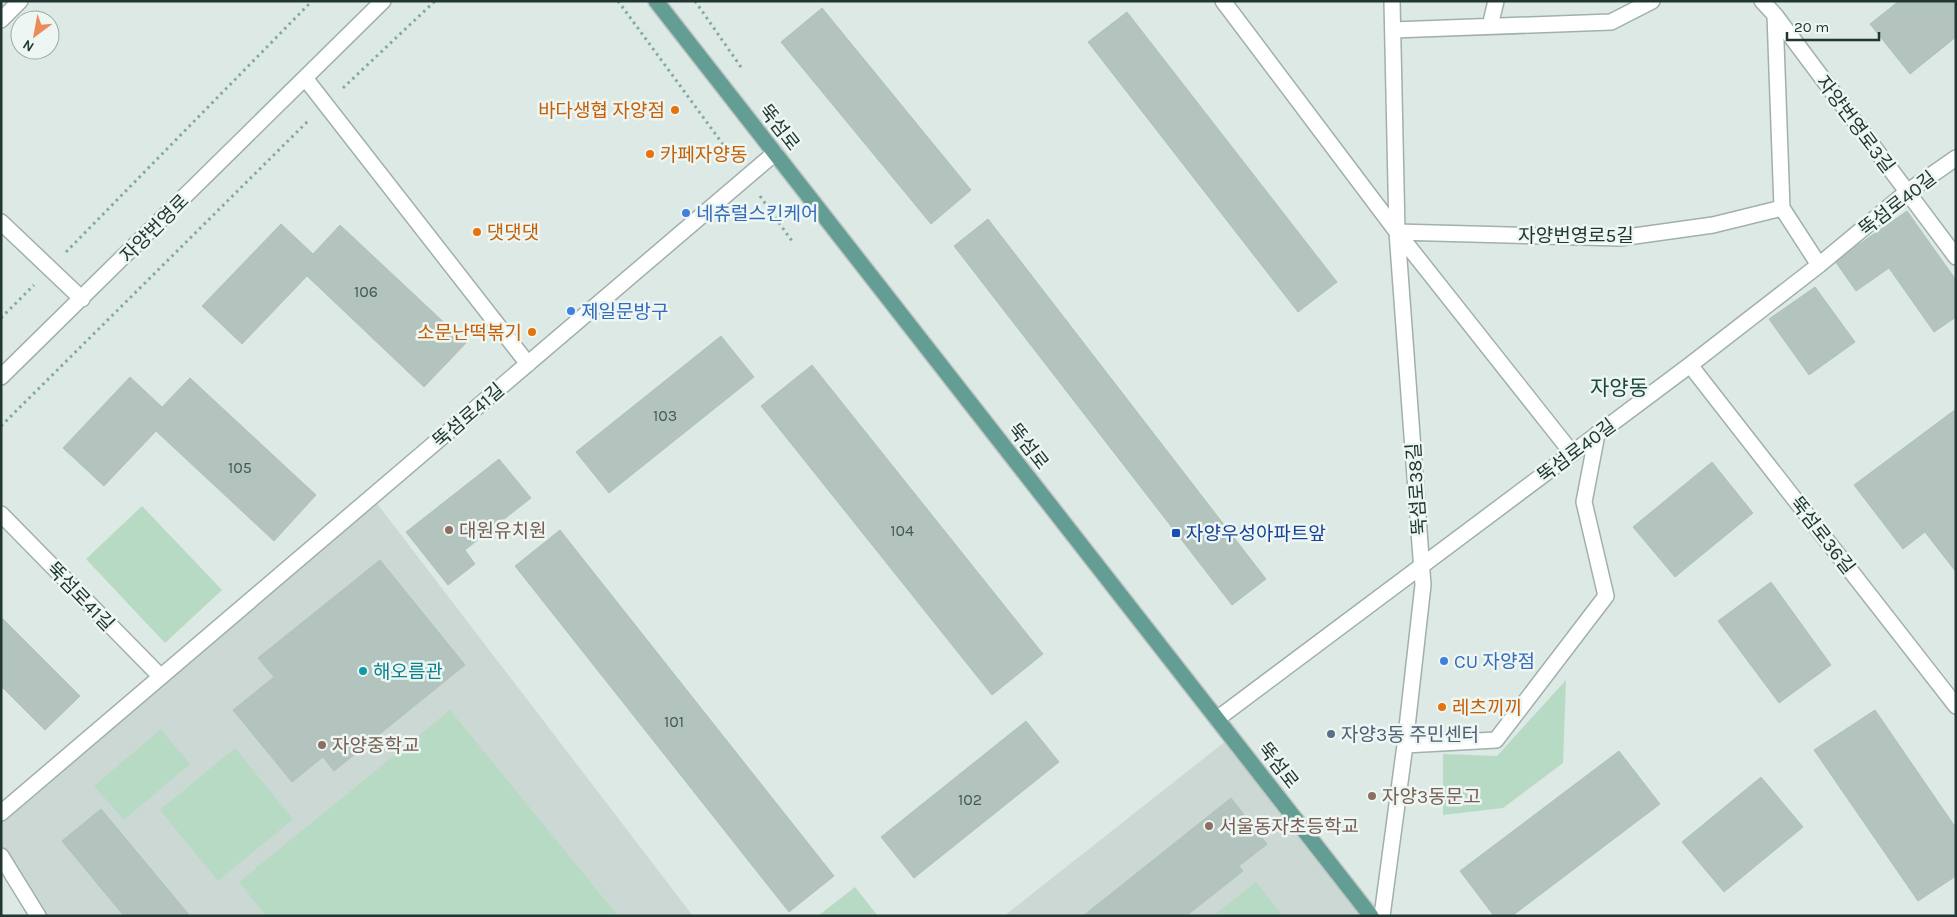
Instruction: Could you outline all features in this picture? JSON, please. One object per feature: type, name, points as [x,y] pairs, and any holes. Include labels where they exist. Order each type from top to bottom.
[{"type":"main road","name":"뚝섬로","points":[[656,1],[1371,916]]},
{"type":"street","points":[[1,20],[20,1]]},
{"type":"street","name":"자양번영로","points":[[1,377],[383,1]]},
{"type":"street","points":[[1223,1],[1398,232],[1572,453]]},
{"type":"street","points":[[1392,1],[1398,232]]},
{"type":"street","points":[[1490,26],[1496,1]]},
{"type":"street","points":[[1393,30],[1611,22],[1652,1]]},
{"type":"street","name":"자양번영로3길","points":[[1762,1],[1775,15],[1956,257]]},
{"type":"street","points":[[1775,15],[1782,208],[1819,264]]},
{"type":"street","points":[[306,78],[528,364]]},
{"type":"street","name":"뚝섬로41길","points":[[1,813],[775,153]]},
{"type":"street","name":"뚝섬로40길","points":[[1217,719],[1690,365],[1908,192],[1956,158]]},
{"type":"street","name":"자양번영로5길","points":[[1398,232],[1620,238],[1713,225],[1782,208]]},
{"type":"street","points":[[1,222],[82,298]]},
{"type":"street","name":"뚝섬로38길","points":[[1382,916],[1405,745],[1423,585],[1398,232]]},
{"type":"street","name":"뚝섬로36길","points":[[1690,365],[1956,706]]},
{"type":"street","points":[[1405,745],[1496,740],[1606,596],[1584,502],[1597,434]]},
{"type":"street","name":"뚝섬로41길","points":[[1,514],[161,677]]},
{"type":"street","points":[[1,856],[38,916]]},
{"type":"path","points":[[1,318],[312,1]]},
{"type":"path","points":[[1,426],[326,104],[435,1]]},
{"type":"path","points":[[618,1],[792,241]]},
{"type":"shaded area","name":"자양중학교","points":[[372,497],[693,916],[38,916],[1,856],[1,813]]},
{"type":"shaded area","name":"서울동자초등학교","points":[[1231,737],[1371,916],[1004,916]]},
{"type":"green space","points":[[142,506],[222,590],[165,643],[86,559]]},
{"type":"green space","points":[[1566,680],[1563,763],[1503,808],[1443,815],[1443,754],[1497,756]]},
{"type":"green space","points":[[450,710],[618,916],[266,916],[239,882]]},
{"type":"green space","points":[[161,729],[190,764],[124,820],[94,786]]},
{"type":"green space","points":[[235,748],[293,819],[218,881],[160,810]]},
{"type":"green space","points":[[1256,882],[1283,916],[1213,916]]},
{"type":"green space","points":[[855,887],[878,916],[818,916]]},
{"type":"building","points":[[1899,1],[1956,1],[1956,37],[1910,74],[1870,24]]},
{"type":"building","points":[[822,8],[971,190],[931,224],[781,42]]},
{"type":"building","points":[[1127,12],[1337,282],[1298,312],[1088,42]]},
{"type":"building","points":[[1907,211],[1956,280],[1956,317],[1934,332],[1889,268],[1856,291],[1835,261]]},
{"type":"building","points":[[988,219],[1266,579],[1232,605],[954,246]]},
{"type":"building","points":[[281,224],[313,254],[340,225],[466,343],[424,387],[307,276],[242,344],[202,306]]},
{"type":"building","points":[[1815,287],[1855,342],[1809,375],[1769,319]]},
{"type":"building","points":[[721,336],[754,377],[609,493],[576,452]]},
{"type":"building","points":[[812,365],[1043,654],[992,695],[761,406]]},
{"type":"building","points":[[130,377],[162,407],[190,378],[316,495],[274,541],[156,431],[104,486],[63,448]]},
{"type":"building","points":[[1956,409],[1956,572],[1925,532],[1903,549],[1854,485]]},
{"type":"building","points":[[499,459],[531,498],[465,550],[475,564],[448,585],[406,532]]},
{"type":"building","points":[[1712,462],[1753,513],[1675,577],[1633,527]]},
{"type":"building","points":[[560,530],[834,876],[789,912],[515,566]]},
{"type":"building","name":"해오름관","points":[[380,560],[465,665],[334,771],[323,757],[292,782],[233,710],[274,677],[258,658]]},
{"type":"building","points":[[1771,582],[1831,665],[1779,703],[1718,621]]},
{"type":"building","points":[[1,617],[80,696],[45,730],[1,686]]},
{"type":"building","points":[[1875,710],[1956,828],[1956,876],[1918,901],[1814,750]]},
{"type":"building","points":[[1026,721],[1059,762],[914,878],[881,837]]},
{"type":"building","points":[[1619,751],[1660,804],[1512,916],[1494,916],[1460,871]]},
{"type":"building","points":[[1761,777],[1803,827],[1724,892],[1682,842]]},
{"type":"building","points":[[1231,798],[1267,844],[1239,866],[1243,871],[1186,916],[1083,916]]},
{"type":"building","points":[[101,809],[190,916],[124,916],[62,841]]},
{"type":"place","name":"바다생협 자양점","points":[[675,110]]},
{"type":"place","name":"카페자양동","points":[[650,154]]},
{"type":"place","name":"네츄럴스킨케어","points":[[686,213]]},
{"type":"place","name":"댓댓댓","points":[[477,232]]},
{"type":"place","name":"제일문방구","points":[[571,311]]},
{"type":"place","name":"소문난떡볶기","points":[[532,332]]},
{"type":"place","name":"대원유치원","points":[[449,530]]},
{"type":"place","name":"자양우성아파트앞","points":[[1176,533]]},
{"type":"place","name":"CU 자양점","points":[[1444,661]]},
{"type":"place","name":"해오름관","points":[[363,671]]},
{"type":"place","name":"레츠끼끼","points":[[1442,707]]},
{"type":"place","name":"자양3동 주민센터","points":[[1331,734]]},
{"type":"place","name":"자양중학교","points":[[322,745]]},
{"type":"place","name":"자양3동문고","points":[[1372,796]]},
{"type":"place","name":"서울동자초등학교","points":[[1209,826]]},
{"type":"district","name":"자양동","points":[[1619,388]]}]
